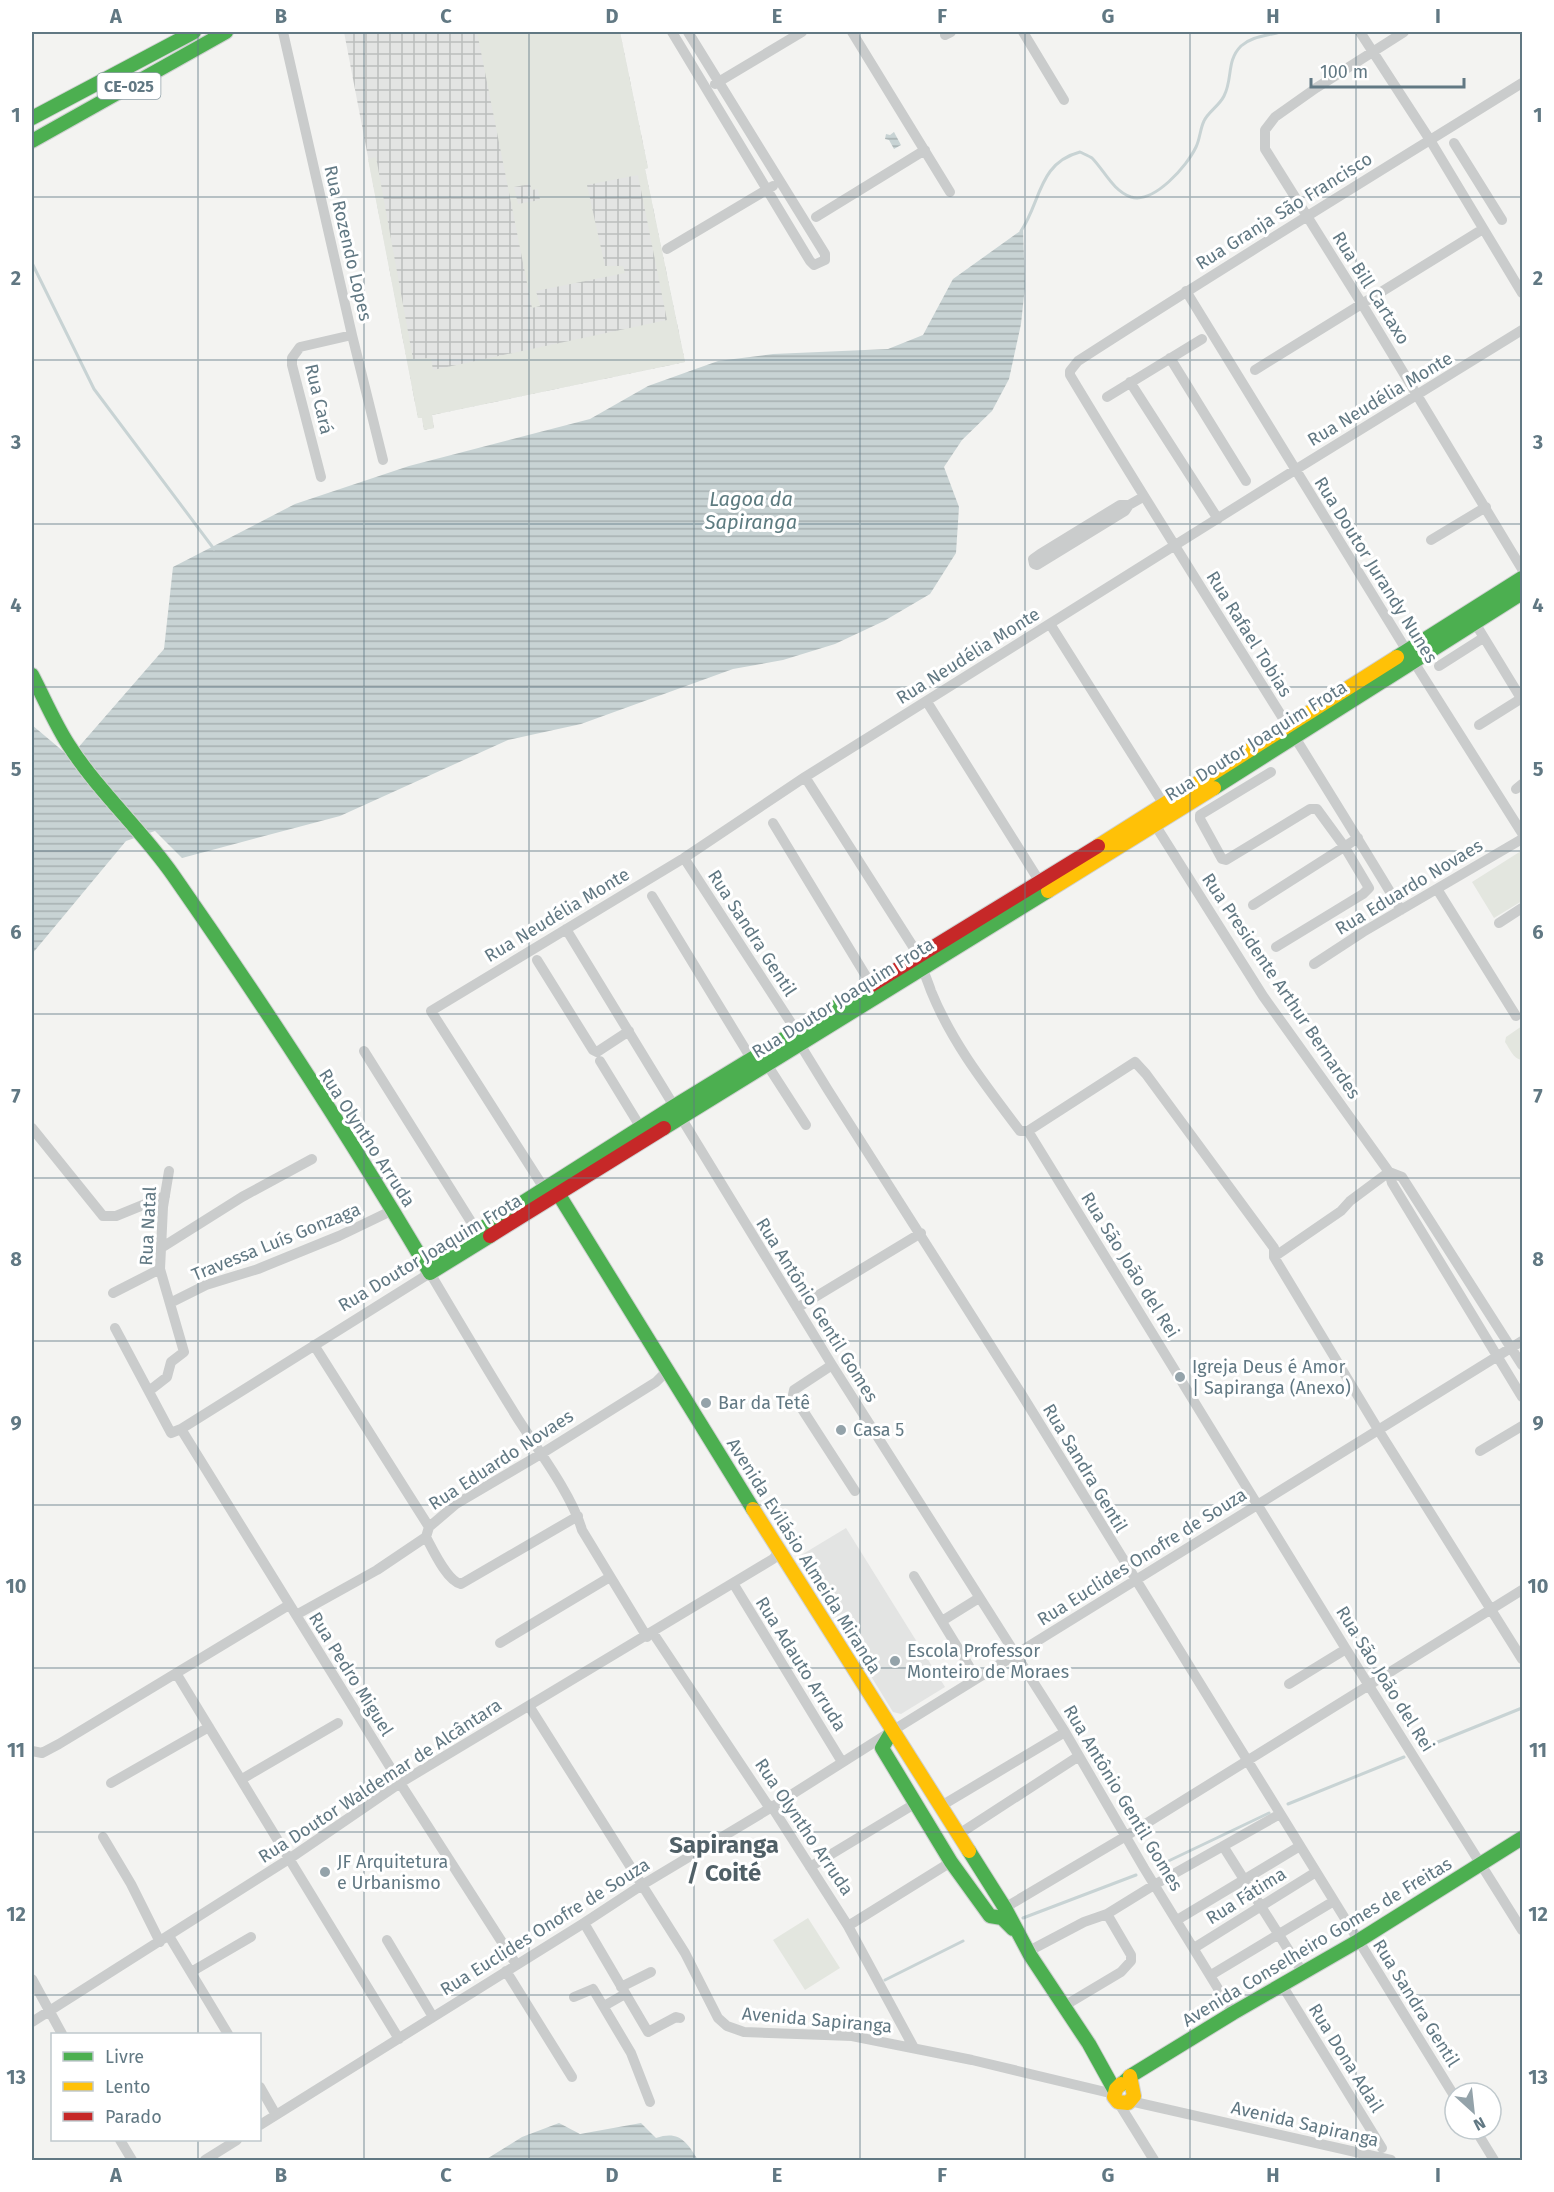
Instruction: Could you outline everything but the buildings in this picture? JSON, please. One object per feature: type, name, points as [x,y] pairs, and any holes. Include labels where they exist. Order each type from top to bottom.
[{"type":"main road","name":"CE-025","points":[[32,118],[194,32]]},
{"type":"main road","name":"CE-025","points":[[32,141],[226,32]]},
{"type":"main road","name":"Rua Doutor Joaquim Frota","points":[[1472,618],[1522,578]]},
{"type":"main road","name":"Rua Doutor Joaquim Frota","points":[[428,1269],[677,1113],[752,1060],[799,1039],[1472,618],[1522,593]]},
{"type":"main road","name":"Rua Olyntho Arruda","points":[[32,675],[67,743],[101,789],[171,872],[253,992],[393,1210],[428,1269]]},
{"type":"main road","name":"Rua Doutor Joaquim Frota","points":[[554,1191],[641,1128],[677,1113],[768,1066],[799,1039],[872,986],[921,963]]},
{"type":"main road","name":"Avenida Evilásio Almeida Miranda","points":[[554,1191],[892,1731],[902,1741],[1005,1908],[1015,1931]]},
{"type":"main road","name":"Avenida Evilásio Almeida Miranda","points":[[892,1731],[882,1748],[951,1863],[990,1916],[1002,1918],[1015,1931],[1122,2093]]},
{"type":"main road","name":"Avenida Conselheiro Gomes de Freitas","points":[[1122,2093],[1233,2013],[1358,1941],[1522,1838]]},
{"type":"street","name":"Rua Rozendo Lopes","points":[[283,32],[383,460]]},
{"type":"street","points":[[672,32],[811,263],[815,265],[820,263],[825,260],[825,254],[688,32]]},
{"type":"street","points":[[707,89],[802,32]]},
{"type":"street","points":[[852,32],[950,192]]},
{"type":"street","points":[[1023,32],[1064,100]]},
{"type":"street","points":[[1360,32],[1430,140],[1522,293]]},
{"type":"street","points":[[1372,52],[1404,32]]},
{"type":"street","name":"Rua Bill Cartaxo","points":[[1372,52],[1275,117],[1265,130],[1265,149],[1362,304],[1522,569]]},
{"type":"street","name":"Rua Granja São Francisco","points":[[1070,375],[1072,367],[1078,361],[1186,291],[1522,83]]},
{"type":"street","points":[[1454,143],[1502,220]]},
{"type":"street","points":[[816,217],[925,150]]},
{"type":"street","points":[[1453,178],[1469,167]]},
{"type":"street","points":[[667,249],[780,182]]},
{"type":"street","points":[[1255,370],[1483,229]]},
{"type":"street","name":"Rua Doutor Jurandy Nunes","points":[[1186,291],[1522,833]]},
{"type":"street","name":"Rua Neudélia Monte","points":[[431,1011],[684,858],[805,777],[1522,330]]},
{"type":"street","name":"Rua Cará","points":[[321,477],[292,358],[300,347],[352,335]]},
{"type":"street","points":[[1107,397],[1202,339]]},
{"type":"street","points":[[1170,358],[1246,481]]},
{"type":"street","name":"Rua Rafael Tobias","points":[[1070,375],[1401,910]]},
{"type":"street","points":[[1130,382],[1218,519]]},
{"type":"street","points":[[1129,505],[1119,505],[1033,558],[1034,564],[1037,565],[1125,511],[1129,505],[1143,496]]},
{"type":"street","points":[[1431,540],[1486,507]]},
{"type":"street","points":[[1472,618],[1522,699],[1479,725]]},
{"type":"street","points":[[1050,624],[1168,810]]},
{"type":"street","points":[[1438,666],[1483,638]]},
{"type":"street","points":[[927,702],[1044,887]]},
{"type":"street","points":[[1271,772],[1200,815],[1200,819],[1222,858],[1226,860],[1310,809],[1317,809],[1369,885],[1369,889],[1276,946]]},
{"type":"street","name":"Rua São João del Rei","points":[[805,777],[921,963],[942,1018],[969,1063],[1020,1131],[1028,1131],[1346,1649],[1522,1930]]},
{"type":"street","name":"Rua Presidente Arthur Bernardes","points":[[1152,820],[1257,988],[1389,1172],[1392,1183],[1522,1397]]},
{"type":"street","points":[[773,823],[872,986]]},
{"type":"street","points":[[1252,905],[1358,838]]},
{"type":"street","name":"Rua Eduardo Novaes","points":[[1314,964],[1363,932],[1522,839]]},
{"type":"street","name":"Rua Sandra Gentil","points":[[684,858],[921,1233],[1445,2081]]},
{"type":"street","points":[[1437,889],[1516,1016]]},
{"type":"street","points":[[652,896],[752,1060]]},
{"type":"street","points":[[1499,923],[1522,908]]},
{"type":"street","name":"Rua Antônio Gentil Gomes","points":[[566,929],[832,1365],[1065,1732],[1154,1885],[1233,2013]]},
{"type":"street","points":[[537,960],[593,1050],[597,1052],[629,1032]]},
{"type":"street","name":"Avenida Evilásio Almeida Miranda","points":[[431,1011],[542,1185],[554,1191]]},
{"type":"street","points":[[363,1051],[480,1237]]},
{"type":"street","points":[[600,1061],[641,1128]]},
{"type":"street","points":[[1028,1131],[1135,1062],[1160,1092],[1274,1248],[1274,1257],[1379,1431],[1522,1659]]},
{"type":"street","points":[[768,1066],[806,1125]]},
{"type":"street","points":[[32,1128],[103,1216],[116,1216],[165,1196]]},
{"type":"street","points":[[161,1248],[242,1197],[312,1159]]},
{"type":"street","name":"Rua Natal","points":[[149,1392],[167,1377],[171,1362],[184,1352],[160,1269],[169,1171]]},
{"type":"street","points":[[1274,1257],[1341,1211],[1350,1201],[1389,1172]]},
{"type":"street","name":"Rua Presidente Arthur Bernardes","points":[[1389,1172],[1402,1177],[1522,1365]]},
{"type":"street","name":"Travessa Luís Gonzaga","points":[[171,1303],[207,1285],[268,1264],[347,1232],[393,1210]]},
{"type":"street","points":[[797,1308],[921,1233]]},
{"type":"street","points":[[113,1293],[160,1269]]},
{"type":"street","name":"Rua Doutor Joaquim Frota","points":[[181,1429],[428,1269]]},
{"type":"street","name":"Rua Olyntho Arruda","points":[[428,1269],[484,1365],[578,1516],[582,1530],[610,1577],[767,1804],[772,1807],[848,1926],[914,2048]]},
{"type":"street","points":[[115,1328],[171,1433],[181,1429]]},
{"type":"street","name":"Rua Euclides Onofre de Souza","points":[[261,2124],[642,1885],[772,1807],[1522,1341]]},
{"type":"street","points":[[314,1344],[427,1532],[448,1575],[457,1583],[461,1584],[578,1516]]},
{"type":"street","points":[[832,1365],[794,1390],[793,1395],[855,1491]]},
{"type":"street","name":"Rua Eduardo Novaes","points":[[296,1615],[377,1570],[427,1532],[456,1504],[656,1382],[666,1371]]},
{"type":"street","points":[[1480,1451],[1522,1426]]},
{"type":"street","name":"Rua Pedro Miguel","points":[[181,1429],[400,1783],[516,1964]]},
{"type":"street","name":"Rua Doutor Waldemar de Alcântara","points":[[32,2022],[289,1859],[400,1783],[650,1635],[773,1559],[779,1552]]},
{"type":"street","points":[[914,1576],[969,1666]]},
{"type":"street","points":[[500,1643],[610,1577]]},
{"type":"street","name":"Rua Adauto Arruda","points":[[732,1583],[842,1762]]},
{"type":"street","points":[[990,1916],[1126,1836],[1522,1590]]},
{"type":"street","points":[[942,1621],[979,1598]]},
{"type":"street","points":[[32,1751],[42,1753],[59,1744],[290,1605]]},
{"type":"street","points":[[1289,1684],[1346,1649]]},
{"type":"street","points":[[176,1673],[399,2039]]},
{"type":"street","name":"Avenida Sapiranga","points":[[529,1706],[685,1953],[718,2018],[727,2026],[744,2032],[852,2036],[914,2048],[1122,2093],[1392,2160]]},
{"type":"street","points":[[242,1779],[338,1723]]},
{"type":"street","points":[[111,1783],[209,1727]]},
{"type":"street","points":[[941,1806],[1065,1732]]},
{"type":"street","points":[[959,1834],[1079,1756]]},
{"type":"street","points":[[810,1867],[916,1803]]},
{"type":"street","points":[[1029,1951],[1084,1922],[1107,1914],[1280,1814]]},
{"type":"street","points":[[103,1837],[165,1939],[191,1972],[227,2033]]},
{"type":"street","points":[[1222,1846],[1303,1973]]},
{"type":"street","points":[[1177,1920],[1300,1846]]},
{"type":"street","points":[[848,1926],[951,1863]]},
{"type":"street","name":"Rua Fátima","points":[[1194,1948],[1316,1872]]},
{"type":"street","points":[[1211,1975],[1334,1901]]},
{"type":"street","points":[[1064,2006],[1121,1972],[1131,1961],[1131,1955],[1107,1914]]},
{"type":"street","points":[[584,1923],[648,2032],[675,2017],[680,2018]]},
{"type":"street","points":[[191,1972],[251,1937]]},
{"type":"street","points":[[387,1940],[433,2017]]},
{"type":"street","points":[[506,1971],[572,2076]]},
{"type":"street","points":[[604,2006],[651,1972]]},
{"type":"street","points":[[32,1979],[61,2033]]},
{"type":"street","name":"Rua Dona Adail","points":[[1282,1985],[1382,2148]]},
{"type":"street","points":[[574,1997],[593,1989],[631,2053],[650,2102]]},
{"type":"street","points":[[261,2089],[276,2115]]},
{"type":"street","name":"Avenida Evilásio Almeida Miranda","points":[[1122,2093],[1154,2160]]},
{"type":"street","points":[[121,2141],[132,2160]]},
{"type":"street","points":[[205,2160],[234,2141]]},
{"type":"street","points":[[1482,2141],[1494,2160]]},
{"type":"shaded area","points":[[344,32],[620,32],[648,168],[645,169],[685,362],[432,415],[434,428],[424,430],[422,418],[418,418]]},
{"type":"shaded area","points":[[477,32],[620,32],[648,168],[645,169],[685,362],[432,415],[434,428],[424,430],[422,418],[418,418],[368,159],[376,157],[413,359],[431,358],[433,370],[667,320],[638,175],[587,185],[605,266],[623,266],[625,273],[536,291],[540,306],[532,308]],"holes":[[[530,184],[532,190],[538,189],[540,200],[518,204],[514,187]]]},
{"type":"shaded area","points":[[1521,851],[1522,901],[1494,918],[1472,882]]},
{"type":"shaded area","points":[[1522,1026],[1522,1060],[1514,1056],[1505,1042],[1506,1037]]},
{"type":"shaded area","points":[[846,1528],[945,1687],[901,1714],[893,1712],[798,1557]]},
{"type":"shaded area","points":[[808,1918],[840,1968],[805,1990],[773,1940]]},
{"type":"water","points":[[894,132],[901,145],[894,149],[889,140],[885,139],[886,134],[890,135]]},
{"type":"water","name":"Lagoa da Sapiranga","points":[[1023,229],[1025,286],[1021,324],[1009,379],[992,411],[962,440],[944,467],[959,507],[956,553],[930,594],[884,621],[835,644],[783,660],[733,669],[581,724],[508,740],[340,816],[182,858],[155,831],[126,841],[32,954],[32,725],[70,757],[164,649],[173,567],[295,504],[409,466],[590,419],[648,386],[718,361],[773,354],[888,349],[923,335],[953,279]]},
{"type":"water","points":[[559,2123],[580,2134],[641,2123],[656,2138],[671,2136],[682,2139],[698,2160],[485,2160],[522,2137]]},
{"type":"waterway","points":[[1021,231],[1048,174],[1066,157],[1080,152],[1092,158],[1114,185],[1131,197],[1140,198],[1150,195],[1169,182],[1192,155],[1204,121],[1224,96],[1236,52],[1250,40],[1280,32]]},
{"type":"waterway","points":[[32,263],[94,389],[214,549]]},
{"type":"waterway","points":[[1423,1748],[1522,1708]]},
{"type":"waterway","points":[[1288,1804],[1404,1757]]},
{"type":"waterway","points":[[1158,1866],[1269,1813]]},
{"type":"waterway","points":[[1023,1918],[1136,1875]]},
{"type":"waterway","points":[[885,1980],[963,1941]]},
{"type":"traffic: fast","points":[[32,118],[194,32]]},
{"type":"traffic: fast","points":[[32,141],[226,32]]},
{"type":"traffic: fast","points":[[1397,657],[1522,578]]},
{"type":"traffic: fast","points":[[1214,788],[1522,593]]},
{"type":"traffic: fast","points":[[32,675],[68,744],[106,794],[161,858],[273,1022],[369,1172],[430,1273],[490,1236]]},
{"type":"traffic: fast","points":[[664,1128],[1048,891]]},
{"type":"traffic: fast","points":[[426,1264],[673,1107],[870,986]]},
{"type":"traffic: fast","points":[[552,1189],[559,1195],[753,1509]]},
{"type":"traffic: fast","points":[[892,1731],[882,1748],[951,1862],[990,1916],[1002,1918],[1013,1929]]},
{"type":"traffic: fast","points":[[1122,2084],[1132,2075],[1233,2013],[1358,1941],[1522,1838]]},
{"type":"traffic: fast","points":[[969,1851],[1005,1908],[1030,1955],[1089,2044],[1115,2091]]},
{"type":"traffic: slow","points":[[1098,846],[1397,657]]},
{"type":"traffic: slow","points":[[1048,891],[1214,788]]},
{"type":"traffic: slow","points":[[753,1509],[969,1851]]},
{"type":"traffic: slow","points":[[1121,2084],[1116,2089],[1114,2097],[1118,2102],[1128,2103],[1134,2096],[1130,2076]]},
{"type":"traffic: jam","points":[[870,986],[1098,846]]},
{"type":"traffic: jam","points":[[490,1236],[664,1128]]},
{"type":"place","name":"Igreja Deus é Amor | Sapiranga (Anexo)","points":[[1180,1377]]},
{"type":"place","name":"Bar da Tetê","points":[[706,1403]]},
{"type":"place","name":"Casa 5","points":[[841,1430]]},
{"type":"place","name":"Escola Professor Monteiro de Moraes","points":[[895,1661]]},
{"type":"place","name":"JF Arquitetura e Urbanismo","points":[[325,1872]]},
{"type":"district","name":"Sapiranga / Coité","points":[[724,1859]]}]
